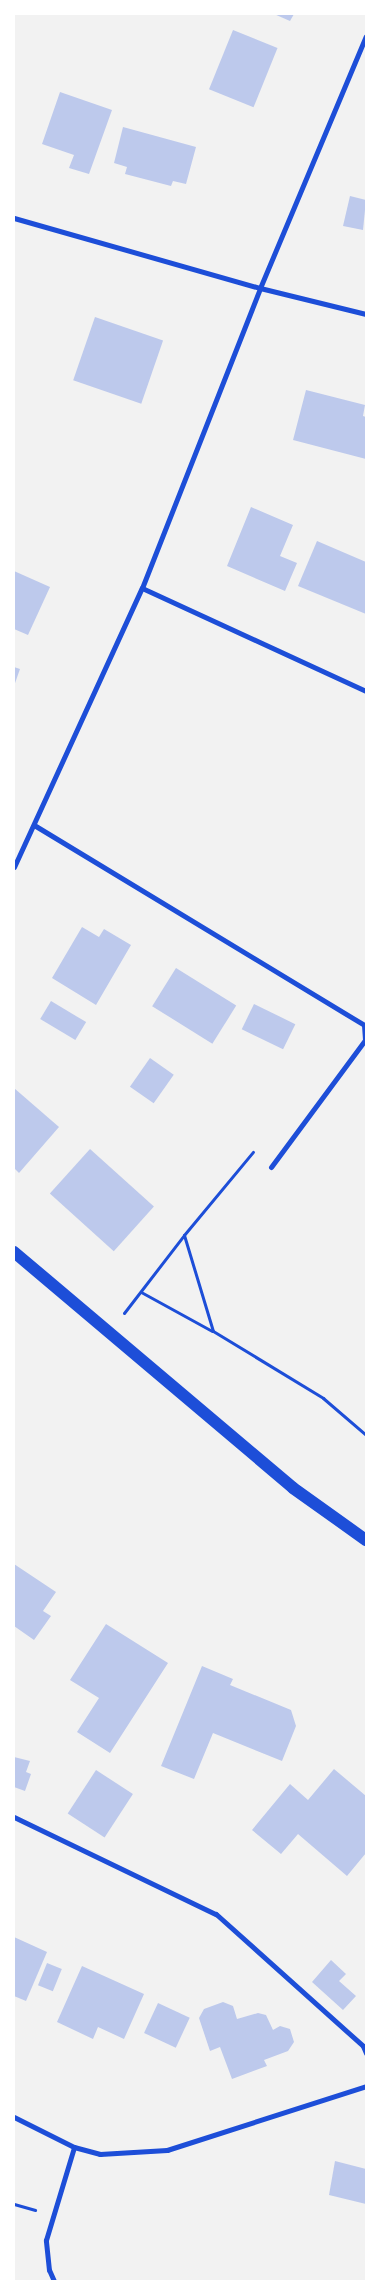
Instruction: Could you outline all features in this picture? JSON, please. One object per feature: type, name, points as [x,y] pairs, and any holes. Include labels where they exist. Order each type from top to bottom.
[{"type":"main road","points":[[14,1252],[293,1488],[366,1540]]},
{"type":"street","points":[[14,867],[142,588],[260,288],[366,36]]},
{"type":"street","points":[[14,218],[260,288],[366,314]]},
{"type":"street","points":[[142,588],[366,691]]},
{"type":"street","points":[[34,825],[364,1025],[365,1040],[271,1167]]},
{"type":"street","points":[[14,1817],[216,1914],[363,2046],[366,2053]]},
{"type":"street","points":[[14,2117],[74,2147],[100,2154],[166,2150],[366,2086]]},
{"type":"street","points":[[54,2281],[49,2270],[46,2240],[74,2147]]},
{"type":"path","points":[[110,1332],[184,1235],[213,1331]]},
{"type":"path","points":[[141,1292],[213,1331],[323,1398],[366,1435]]},
{"type":"building","points":[[274,14],[294,14],[290,21]]},
{"type":"building","points":[[233,30],[278,48],[254,107],[209,89]]},
{"type":"building","points":[[60,92],[112,110],[89,174],[69,168],[74,155],[42,144]]},
{"type":"building","points":[[123,127],[196,147],[186,184],[173,181],[171,186],[125,174],[127,167],[114,163]]},
{"type":"building","points":[[350,196],[366,200],[363,230],[343,226]]},
{"type":"building","points":[[95,317],[163,340],[141,404],[73,380]]},
{"type":"building","points":[[306,390],[365,405],[363,416],[366,417],[366,459],[293,440]]},
{"type":"building","points":[[251,507],[293,525],[280,556],[297,563],[285,591],[227,566]]},
{"type":"building","points":[[317,541],[366,562],[366,614],[298,586]]},
{"type":"building","points":[[14,571],[50,587],[28,635],[14,629]]},
{"type":"building","points":[[14,667],[20,669],[14,686]]},
{"type":"building","points":[[82,927],[99,937],[104,929],[131,945],[96,1005],[52,978]]},
{"type":"building","points":[[176,968],[236,1006],[212,1044],[152,1006]]},
{"type":"building","points":[[51,1001],[86,1022],[75,1040],[40,1019]]},
{"type":"building","points":[[254,1004],[295,1024],[283,1049],[242,1029]]},
{"type":"building","points":[[150,1058],[174,1075],[154,1103],[130,1087]]},
{"type":"building","points":[[14,1088],[59,1127],[19,1173],[14,1168]]},
{"type":"building","points":[[90,1149],[154,1207],[114,1251],[50,1194]]},
{"type":"building","points":[[14,1564],[56,1592],[43,1611],[51,1616],[34,1640],[14,1626]]},
{"type":"building","points":[[106,1624],[168,1663],[110,1753],[77,1732],[99,1698],[70,1680]]},
{"type":"building","points":[[202,1666],[233,1679],[230,1685],[291,1710],[296,1726],[282,1761],[213,1733],[194,1779],[161,1766]]},
{"type":"building","points":[[14,1757],[30,1761],[26,1772],[31,1774],[25,1791],[14,1787]]},
{"type":"building","points":[[334,1769],[366,1796],[366,1853],[347,1876],[298,1834],[281,1854],[252,1830],[290,1784],[308,1800]]},
{"type":"building","points":[[96,1770],[133,1794],[105,1838],[68,1814]]},
{"type":"building","points":[[14,1937],[47,1952],[26,2001],[14,1996]]},
{"type":"building","points":[[331,1960],[346,1974],[339,1981],[356,1996],[343,2010],[312,1982]]},
{"type":"building","points":[[47,1963],[62,1969],[53,1991],[38,1985]]},
{"type":"building","points":[[82,1966],[144,1994],[124,2039],[98,2027],[93,2039],[57,2022]]},
{"type":"building","points":[[223,2002],[233,2006],[237,2019],[258,2013],[266,2015],[273,2030],[280,2026],[290,2029],[294,2042],[288,2051],[264,2060],[267,2066],[232,2079],[220,2047],[210,2051],[199,2018],[204,2009]]},
{"type":"building","points":[[158,2003],[190,2018],[176,2048],[144,2033]]},
{"type":"building","points":[[335,2161],[366,2169],[366,2204],[329,2195]]}]
